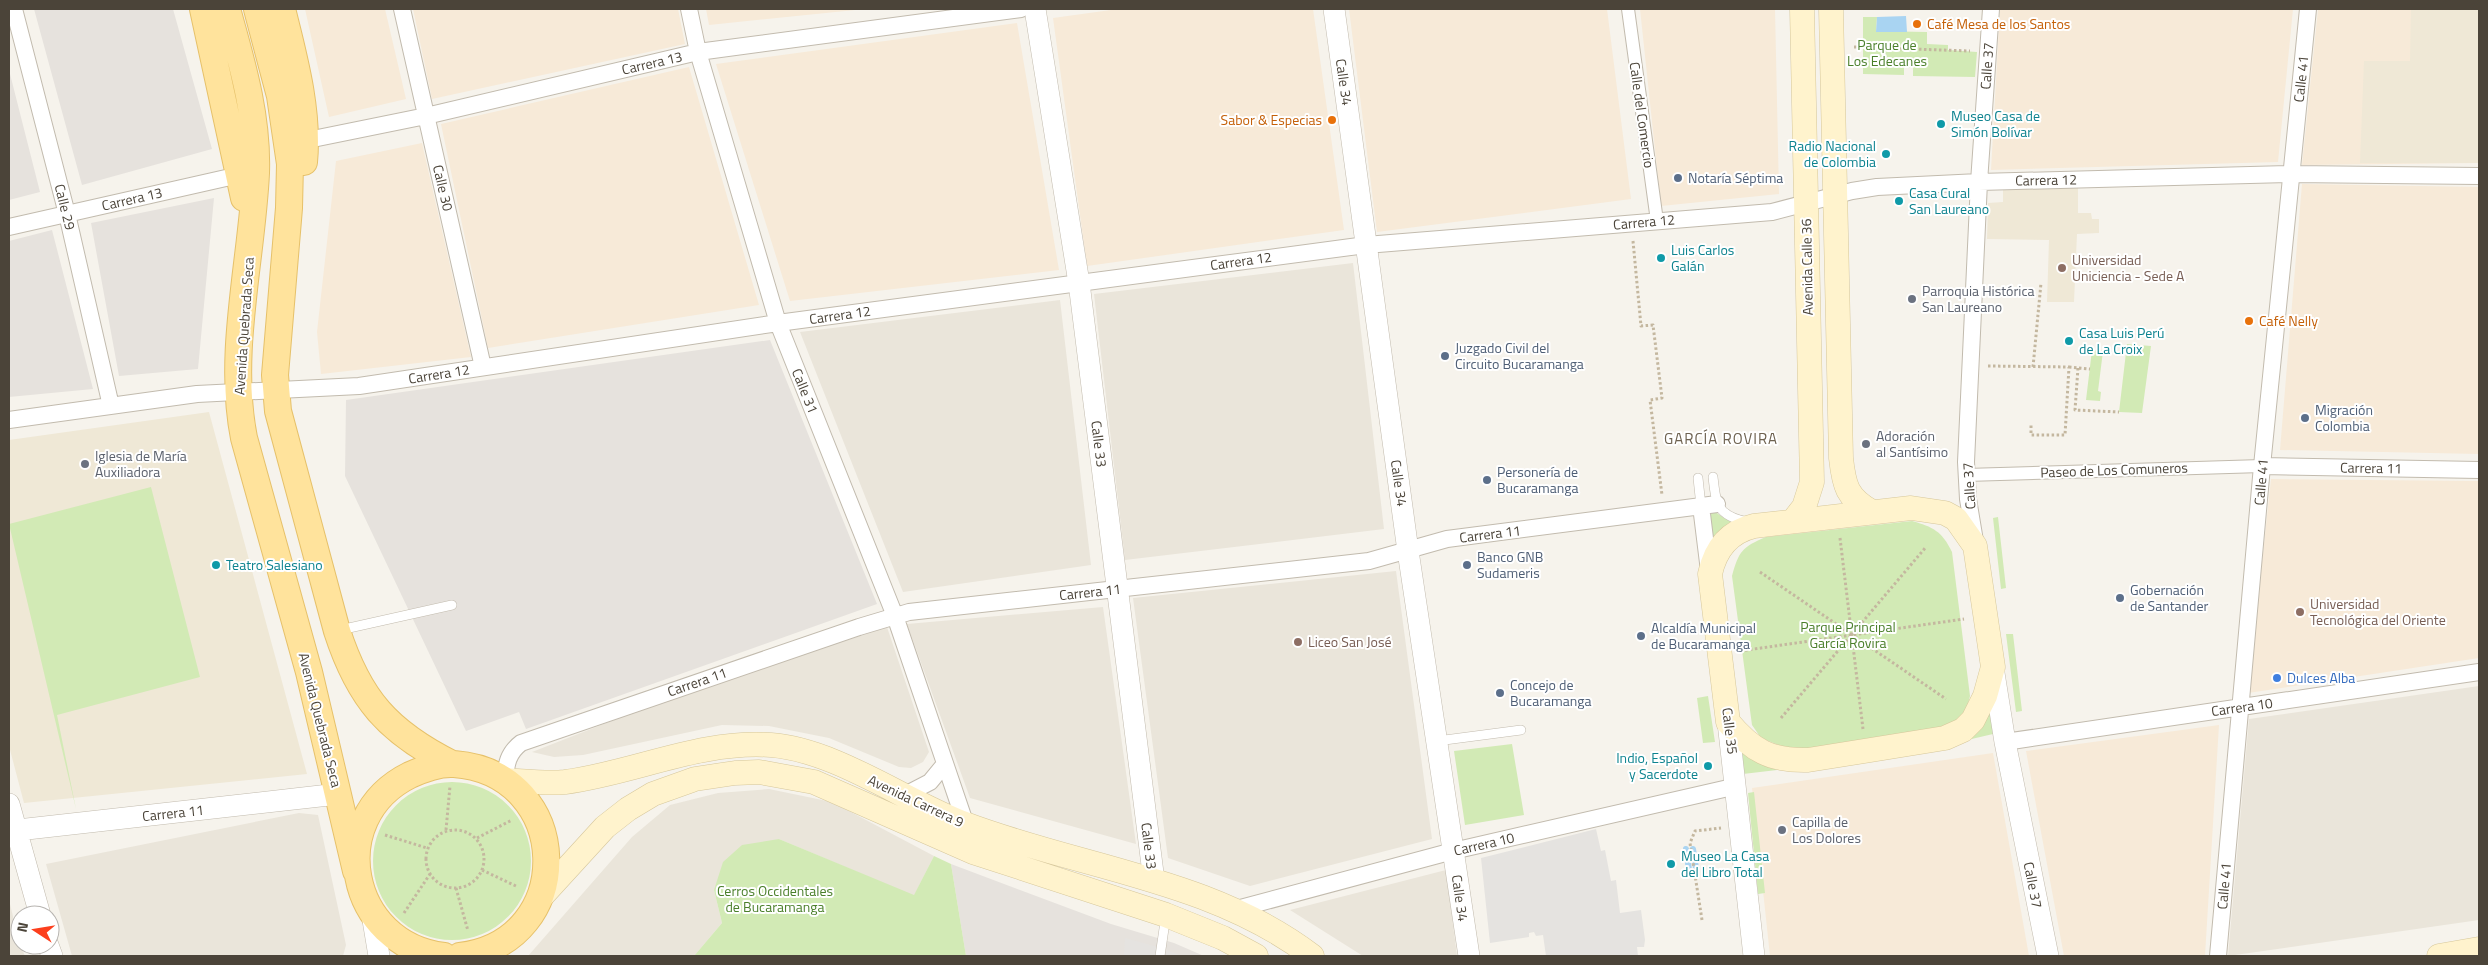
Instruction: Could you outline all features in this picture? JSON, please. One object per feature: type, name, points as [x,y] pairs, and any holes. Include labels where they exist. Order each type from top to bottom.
[{"type":"main road","points":[[203,9],[248,173]]},
{"type":"main road","points":[[227,9],[248,83],[253,117],[248,173]]},
{"type":"main road","points":[[257,9],[280,96],[296,142],[303,173],[284,278],[276,358],[275,392],[278,411],[345,658],[356,680],[377,710],[399,733],[420,748],[452,764]]},
{"type":"main road","points":[[282,9],[298,79],[296,142]]},
{"type":"main road","name":"Avenida Calle 36","points":[[1793,521],[1804,507],[1812,482],[1802,9]]},
{"type":"main road","points":[[1831,9],[1843,477],[1848,491],[1858,504],[1872,512]]},
{"type":"main road","name":"Avenida Quebrada Seca","points":[[248,173],[249,258],[238,363],[237,393],[244,438],[309,672],[362,893],[384,945],[408,947],[430,955],[444,956]]},
{"type":"main road","points":[[1710,574],[1713,558],[1726,541],[1739,531],[1763,524],[1910,508],[1945,512],[1956,519],[1976,546]]},
{"type":"main road","name":"Calle 37","points":[[1976,546],[1993,667]]},
{"type":"main road","name":"Calle 35","points":[[1710,574],[1728,722]]},
{"type":"main road","points":[[1728,722],[1739,736],[1760,752],[1787,760],[1808,760],[1944,738],[1963,730],[1973,720],[1985,696],[1993,667]]},
{"type":"main road","name":"Avenida Carrera 9","points":[[505,780],[562,782],[688,753],[734,746],[773,745],[835,763],[967,825],[1154,881],[1233,910],[1268,926],[1312,956]]},
{"type":"main road","points":[[356,871],[357,849],[362,828],[376,802],[397,782],[423,769],[452,764],[480,768],[505,780],[521,793],[534,809],[545,837],[548,868],[541,897],[529,918],[513,936],[476,956]]},
{"type":"main road","name":"Avenida Carrera 9","points":[[541,897],[605,827],[628,809],[674,786],[695,779],[735,773],[759,772],[814,782],[973,852],[1166,915],[1223,938],[1256,956]]},
{"type":"main road","points":[[2439,956],[2479,948]]},
{"type":"street","name":"Calle 29","points":[[14,9],[67,214],[111,406]]},
{"type":"street","name":"Calle 30","points":[[402,9],[483,367]]},
{"type":"street","name":"Calle 31","points":[[689,9],[698,52],[778,323],[895,616],[944,764],[967,825],[973,852]]},
{"type":"street","name":"Carrera 13","points":[[296,142],[426,116],[698,52],[1021,9]]},
{"type":"street","name":"Calle 33","points":[[1035,9],[1080,283],[1154,881]]},
{"type":"street","name":"Calle 34","points":[[1334,9],[1408,551],[1469,956]]},
{"type":"street","name":"Calle del Comercio","points":[[1628,9],[1657,221]]},
{"type":"street","name":"Calle 37","points":[[1976,546],[1966,475],[1980,182],[1991,9]]},
{"type":"street","name":"Calle 41","points":[[2218,956],[2262,466],[2308,9]]},
{"type":"street","name":"Carrera 13","points":[[9,227],[248,173]]},
{"type":"street","name":"Carrera 12","points":[[9,420],[197,394],[275,392],[359,386],[778,323],[1366,245],[1772,212],[1836,195],[1877,187],[1980,182],[2292,174],[2479,176]]},
{"type":"street","name":"Carrera 11","points":[[2262,466],[2479,470]]},
{"type":"street","name":"Paseo de Los Comuneros","points":[[1966,475],[2262,466]]},
{"type":"street","name":"Carrera 11","points":[[505,780],[506,764],[512,750],[521,743],[895,616],[921,611],[1375,560],[1447,539],[1709,505]]},
{"type":"street","name":"Calle 35","points":[[1709,505],[1710,574]]},
{"type":"street","name":"Calle 37","points":[[1993,667],[2004,742],[2048,956]]},
{"type":"street","name":"Carrera 10","points":[[2004,742],[2479,672]]},
{"type":"street","name":"Calle 35","points":[[1728,722],[1737,786],[1754,956]]},
{"type":"street","points":[[903,796],[930,782],[944,764]]},
{"type":"street","name":"Carrera 10","points":[[1233,910],[1453,851],[1737,786]]},
{"type":"street","name":"Carrera 11","points":[[12,831],[338,794]]},
{"type":"street","points":[[9,804],[12,831],[37,905]]},
{"type":"street","points":[[366,956],[372,914]]},
{"type":"lane","points":[[1709,505],[1713,476]]},
{"type":"lane","points":[[1698,478],[1709,505],[1739,520],[1763,524]]},
{"type":"lane","points":[[337,631],[452,605]]},
{"type":"lane","points":[[1436,741],[1521,730]]},
{"type":"lane","points":[[1160,956],[1166,915]]},
{"type":"path","points":[[1849,47],[1988,52]]},
{"type":"path","points":[[1632,223],[1641,326],[1653,325],[1662,398],[1650,400],[1664,511]]},
{"type":"path","points":[[2033,367],[2041,283]]},
{"type":"path","points":[[1981,366],[2090,368]]},
{"type":"path","points":[[2031,423],[2031,435],[2065,435],[2069,367]]},
{"type":"path","points":[[2078,368],[2075,410],[2119,412]]},
{"type":"path","points":[[1840,536],[1863,729]]},
{"type":"path","points":[[1781,718],[1926,547]]},
{"type":"path","points":[[1760,572],[1946,699]]},
{"type":"path","points":[[1732,652],[1966,619]]},
{"type":"path","points":[[446,830],[452,764]]},
{"type":"path","points":[[477,838],[534,809]]},
{"type":"path","points":[[362,828],[427,848]]},
{"type":"path","points":[[1702,920],[1690,843],[1695,831],[1725,828]]},
{"type":"path","points":[[446,830],[462,830],[477,838],[485,859],[482,870],[476,879],[467,886],[456,888],[436,882],[430,874],[426,861],[427,848],[435,837],[446,830]]},
{"type":"path","points":[[482,870],[541,897]]},
{"type":"path","points":[[384,945],[430,874]]},
{"type":"path","points":[[456,888],[476,956]]},
{"type":"shaded area","points":[[34,9],[173,9],[212,149],[82,185]]},
{"type":"shaded area","points":[[305,9],[385,9],[406,99],[329,117]]},
{"type":"shaded area","points":[[413,9],[678,9],[685,44],[432,99]]},
{"type":"shaded area","points":[[706,9],[865,9],[709,25]]},
{"type":"shaded area","points":[[1118,9],[1313,9],[1344,230],[1087,266],[1053,18]]},
{"type":"shaded area","points":[[1349,9],[1607,9],[1631,199],[1377,232]]},
{"type":"shaded area","points":[[1640,9],[1775,9],[1779,194],[1661,206]]},
{"type":"shaded area","points":[[2000,9],[2293,9],[2278,162],[1991,170]]},
{"type":"shaded area","points":[[2318,9],[2479,9],[2479,163],[2302,165]]},
{"type":"shaded area","points":[[2411,9],[2479,9],[2479,163],[2360,163],[2364,61],[2410,61]]},
{"type":"shaded area","points":[[1017,23],[1059,270],[790,301],[716,64]]},
{"type":"shaded area","points":[[689,67],[759,305],[488,348],[441,124]]},
{"type":"shaded area","points":[[9,70],[40,192],[9,200]]},
{"type":"shaded area","points":[[422,143],[471,357],[321,374],[317,332],[336,161]]},
{"type":"shaded area","points":[[2302,184],[2479,187],[2479,454],[2280,450]]},
{"type":"shaded area","name":"Universidad Uniciencia - Sede A","points":[[2003,188],[2078,188],[2078,213],[2091,213],[2092,219],[2099,219],[2099,233],[2077,234],[2074,302],[2047,302],[2049,240],[1987,239],[1988,203],[2003,202]]},
{"type":"shaded area","points":[[214,198],[198,369],[119,376],[91,223]]},
{"type":"shaded area","points":[[52,230],[93,389],[9,397],[9,241]]},
{"type":"shaded area","points":[[1353,263],[1384,529],[1125,560],[1094,294]]},
{"type":"shaded area","points":[[1060,300],[1091,565],[903,592],[800,332]]},
{"type":"shaded area","points":[[770,340],[877,604],[526,729],[519,712],[466,731],[345,476],[346,400]]},
{"type":"shaded area","points":[[209,412],[307,774],[24,803],[9,746],[9,440]]},
{"type":"shaded area","points":[[2271,479],[2479,481],[2479,658],[2248,693]]},
{"type":"shaded area","points":[[1396,571],[1432,839],[1250,886],[1168,858],[1133,598]]},
{"type":"shaded area","points":[[1103,607],[1136,844],[970,798],[907,624]]},
{"type":"shaded area","points":[[887,627],[929,752],[923,762],[911,768],[899,767],[829,738],[769,726],[722,725],[583,755],[554,757],[532,752],[655,704]]},
{"type":"shaded area","points":[[2479,686],[2479,920],[2228,956],[2249,719]]},
{"type":"shaded area","points":[[2219,725],[2205,956],[2064,956],[2026,751]]},
{"type":"shaded area","points":[[1993,753],[2029,956],[1770,956],[1752,788]]},
{"type":"shaded area","points":[[769,789],[832,802],[934,856],[914,896],[779,839],[714,890],[722,923],[694,956],[528,956],[632,837],[670,805],[718,793]]},
{"type":"shaded area","points":[[299,813],[318,815],[346,945],[343,956],[72,956],[60,914],[60,905],[58,905],[46,864]]},
{"type":"shaded area","points":[[1596,829],[1601,851],[1605,850],[1611,881],[1616,880],[1620,913],[1641,910],[1645,940],[1644,947],[1637,947],[1638,956],[1546,956],[1543,935],[1536,936],[1534,932],[1529,933],[1529,937],[1490,943],[1481,858]]},
{"type":"shaded area","points":[[951,864],[1111,924],[1174,943],[1204,956],[966,956]]},
{"type":"shaded area","points":[[1446,870],[1457,956],[1363,956],[1290,910]]},
{"type":"shaded area","points":[[9,900],[10,955],[25,956],[9,956]]},
{"type":"shaded area","points":[[1125,938],[1161,948],[1182,956],[1124,956]]},
{"type":"green space","name":"Parque de Los Edecanes","points":[[1863,17],[1877,17],[1876,31],[1927,32],[1927,44],[1948,45],[1948,50],[1977,52],[1975,77],[1913,76],[1913,68],[1904,67],[1904,75],[1863,74]]},
{"type":"green space","points":[[2127,344],[2151,346],[2142,413],[2119,412]]},
{"type":"green space","points":[[2092,350],[2103,351],[2098,391],[2101,392],[2100,401],[2086,400]]},
{"type":"green space","points":[[151,487],[200,677],[57,715],[76,809],[9,524]]},
{"type":"green space","points":[[1714,511],[1724,518],[1739,524],[1711,552],[1706,512]]},
{"type":"green space","points":[[1998,517],[2006,588],[2001,589],[1993,518]]},
{"type":"green space","name":"Parque Principal García Rovira","points":[[1912,521],[1926,525],[1936,531],[1944,539],[1952,552],[1970,696],[1964,712],[1958,720],[1942,727],[1794,751],[1761,738],[1752,725],[1732,576],[1740,555],[1747,547],[1766,537]]},
{"type":"green space","points":[[2006,634],[2013,634],[2022,711],[2016,712]]},
{"type":"green space","points":[[1708,696],[1715,742],[1703,743],[1697,698]]},
{"type":"green space","points":[[1989,700],[1993,734],[1963,741]]},
{"type":"green space","points":[[1512,744],[1524,815],[1465,825],[1454,751]]},
{"type":"green space","points":[[1741,747],[1766,765],[1777,770],[1743,774]]},
{"type":"green space","points":[[452,782],[482,788],[508,805],[525,831],[531,861],[525,891],[508,917],[482,934],[452,940],[422,934],[396,917],[379,891],[373,861],[379,831],[396,805],[422,788]]},
{"type":"green space","points":[[1754,792],[1765,893],[1758,894],[1748,793]]},
{"type":"green space","name":"Cerros Occidentales de Bucaramanga","points":[[779,839],[914,895],[934,856],[951,864],[966,956],[694,956],[722,923],[714,890],[723,862],[742,845]]},
{"type":"water","points":[[1906,16],[1907,32],[1876,32],[1877,17]]},
{"type":"waterway","points":[[1686,849],[1689,870]]},
{"type":"waterway","points":[[1693,849],[1696,868]]},
{"type":"place","name":"Café Mesa de los Santos","points":[[1917,24]]},
{"type":"place","name":"Sabor & Especias","points":[[1332,120]]},
{"type":"place","name":"Museo Casa de Simón Bolívar","points":[[1941,124]]},
{"type":"place","name":"Radio Nacional de Colombia","points":[[1886,154]]},
{"type":"place","name":"Notaría Séptima","points":[[1678,178]]},
{"type":"place","name":"Casa Cural San Laureano","points":[[1899,201]]},
{"type":"place","name":"Luis Carlos Galán","points":[[1661,258]]},
{"type":"place","name":"Universidad Uniciencia - Sede A","points":[[2062,268]]},
{"type":"place","name":"Parroquia Histórica San Laureano","points":[[1912,299]]},
{"type":"place","name":"Café Nelly","points":[[2249,321]]},
{"type":"place","name":"Casa Luis Perú de La Croix","points":[[2069,341]]},
{"type":"place","name":"Juzgado Civil del Circuito Bucaramanga","points":[[1445,356]]},
{"type":"place","name":"Migración Colombia","points":[[2305,418]]},
{"type":"place","name":"Adoración al Santísimo","points":[[1866,444]]},
{"type":"place","name":"Iglesia de María Auxiliadora","points":[[85,464]]},
{"type":"place","name":"Personería de Bucaramanga","points":[[1487,480]]},
{"type":"place","name":"Teatro Salesiano","points":[[216,565]]},
{"type":"place","name":"Banco GNB Sudameris","points":[[1467,565]]},
{"type":"place","name":"Gobernación de Santander","points":[[2120,598]]},
{"type":"place","name":"Universidad Tecnológica del Oriente","points":[[2300,612]]},
{"type":"place","name":"Alcaldía Municipal de Bucaramanga","points":[[1641,636]]},
{"type":"place","name":"Liceo San José","points":[[1298,642]]},
{"type":"place","name":"Dulces Alba","points":[[2277,678]]},
{"type":"place","name":"Concejo de Bucaramanga","points":[[1500,693]]},
{"type":"place","name":"Indio, Español y Sacerdote","points":[[1708,766]]},
{"type":"place","name":"Capilla de Los Dolores","points":[[1782,830]]},
{"type":"place","name":"Museo La Casa del Libro Total","points":[[1671,864]]},
{"type":"district","name":"GARCÍA ROVIRA","points":[[1721,439]]}]
